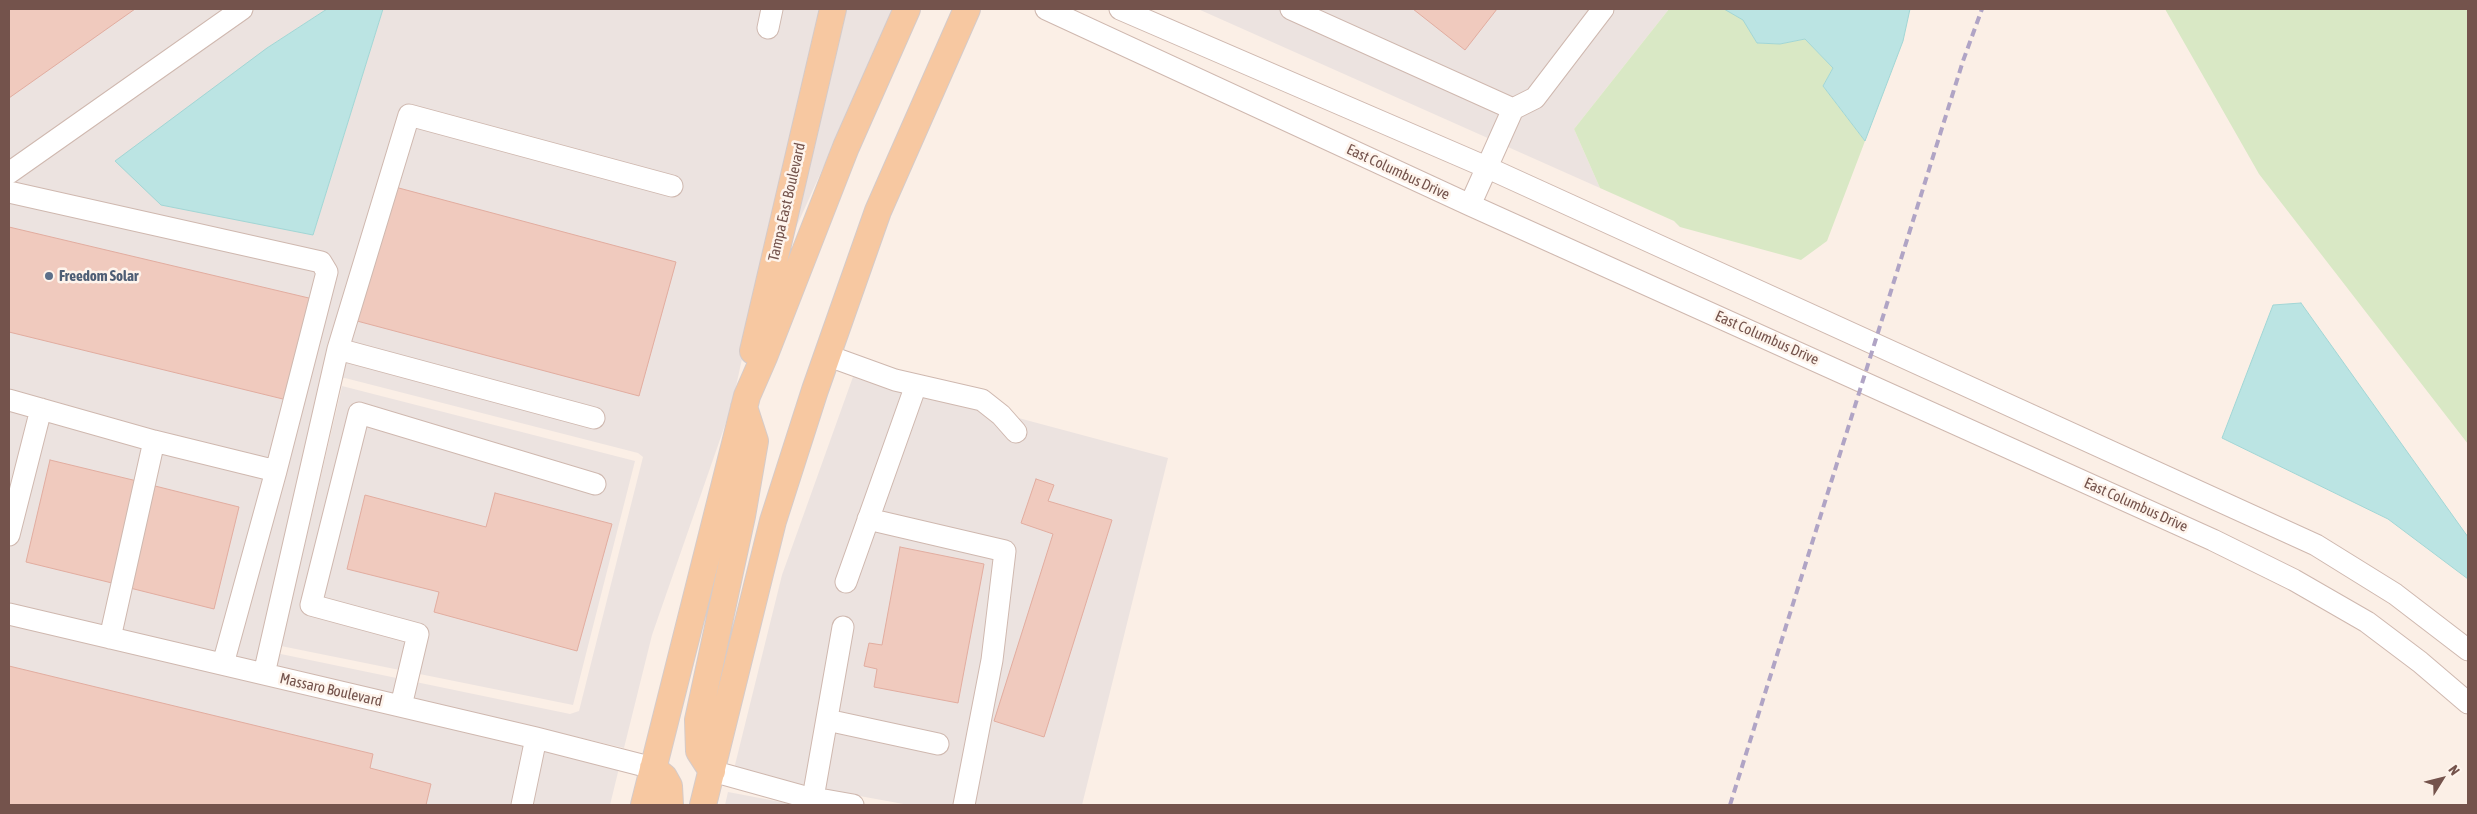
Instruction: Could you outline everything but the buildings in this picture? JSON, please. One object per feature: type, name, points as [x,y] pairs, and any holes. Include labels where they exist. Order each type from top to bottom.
[{"type":"main road","name":"Tampa East Boulevard","points":[[745,402],[749,365],[833,9]]},
{"type":"main road","points":[[644,805],[745,402],[850,138],[906,9]]},
{"type":"main road","points":[[703,805],[773,521],[826,355],[878,211],[967,9]]},
{"type":"main road","points":[[712,771],[699,751],[698,720],[742,516],[755,441],[745,402]]},
{"type":"main road","points":[[653,768],[664,777],[669,786],[670,805]]},
{"type":"street","points":[[9,173],[242,9]]},
{"type":"street","name":"East Columbus Drive","points":[[1046,9],[1470,205],[2204,536],[2294,580],[2367,622],[2420,662],[2468,703]]},
{"type":"street","points":[[1123,9],[1486,167],[2316,544],[2395,594],[2468,650]]},
{"type":"street","points":[[1291,9],[1513,109]]},
{"type":"street","points":[[1470,205],[1513,109],[1535,98],[1603,9]]},
{"type":"street","points":[[264,674],[338,349],[409,115],[672,186]]},
{"type":"street","points":[[9,192],[321,262],[327,272],[276,471],[223,664]]},
{"type":"street","points":[[338,349],[594,418]]},
{"type":"street","points":[[826,355],[895,380],[982,400],[1002,415],[1016,432]]},
{"type":"street","points":[[846,582],[916,385]]},
{"type":"street","points":[[9,400],[154,441],[276,471]]},
{"type":"street","points":[[9,535],[41,409]]},
{"type":"street","points":[[401,706],[418,634],[311,605],[359,414],[596,484]]},
{"type":"street","points":[[110,638],[154,441]]},
{"type":"street","points":[[868,519],[1005,551],[992,660],[964,805]]},
{"type":"street","name":"Massaro Boulevard","points":[[9,614],[536,738],[653,768]]},
{"type":"street","points":[[805,800],[827,720],[843,627]]},
{"type":"street","points":[[827,720],[938,744]]},
{"type":"street","points":[[522,805],[536,738]]},
{"type":"street","points":[[712,771],[805,800],[853,805]]},
{"type":"shaded area","points":[[9,9],[327,9],[267,48],[313,235],[383,9],[822,9],[732,405],[652,635],[624,748],[9,603]],"holes":[[[345,378],[638,453],[643,457],[579,711],[570,714],[276,653],[339,379]]]},
{"type":"shaded area","points":[[843,9],[895,9],[793,234]]},
{"type":"shaded area","points":[[1198,9],[1669,9],[1574,129],[1600,188]]},
{"type":"shaded area","points":[[854,374],[1168,458],[1082,805],[909,805],[733,773],[782,575]]},
{"type":"shaded area","points":[[342,386],[635,461],[573,705],[281,646]]},
{"type":"shaded area","points":[[9,624],[619,768],[610,805],[9,805]]},
{"type":"shaded area","points":[[728,792],[797,805],[725,805]]},
{"type":"green space","points":[[1669,9],[1724,9],[1743,19],[1757,43],[1780,44],[1805,39],[1833,68],[1823,86],[1865,141],[1827,241],[1801,260],[1680,227],[1674,221],[1600,188],[1574,129]]},
{"type":"green space","points":[[2165,9],[2468,9],[2468,444],[2259,174]]},
{"type":"water","points":[[327,9],[383,9],[313,235],[161,205],[115,161],[267,48]]},
{"type":"water","points":[[1724,9],[1910,9],[1903,41],[1865,141],[1823,86],[1833,68],[1805,39],[1780,44],[1757,43],[1743,20]]},
{"type":"water","points":[[2301,303],[2468,537],[2468,579],[2388,519],[2222,438],[2273,305]]},
{"type":"railway","points":[[1730,805],[1963,61],[1982,9]]},
{"type":"place","name":"Freedom Solar","points":[[49,276]]}]
